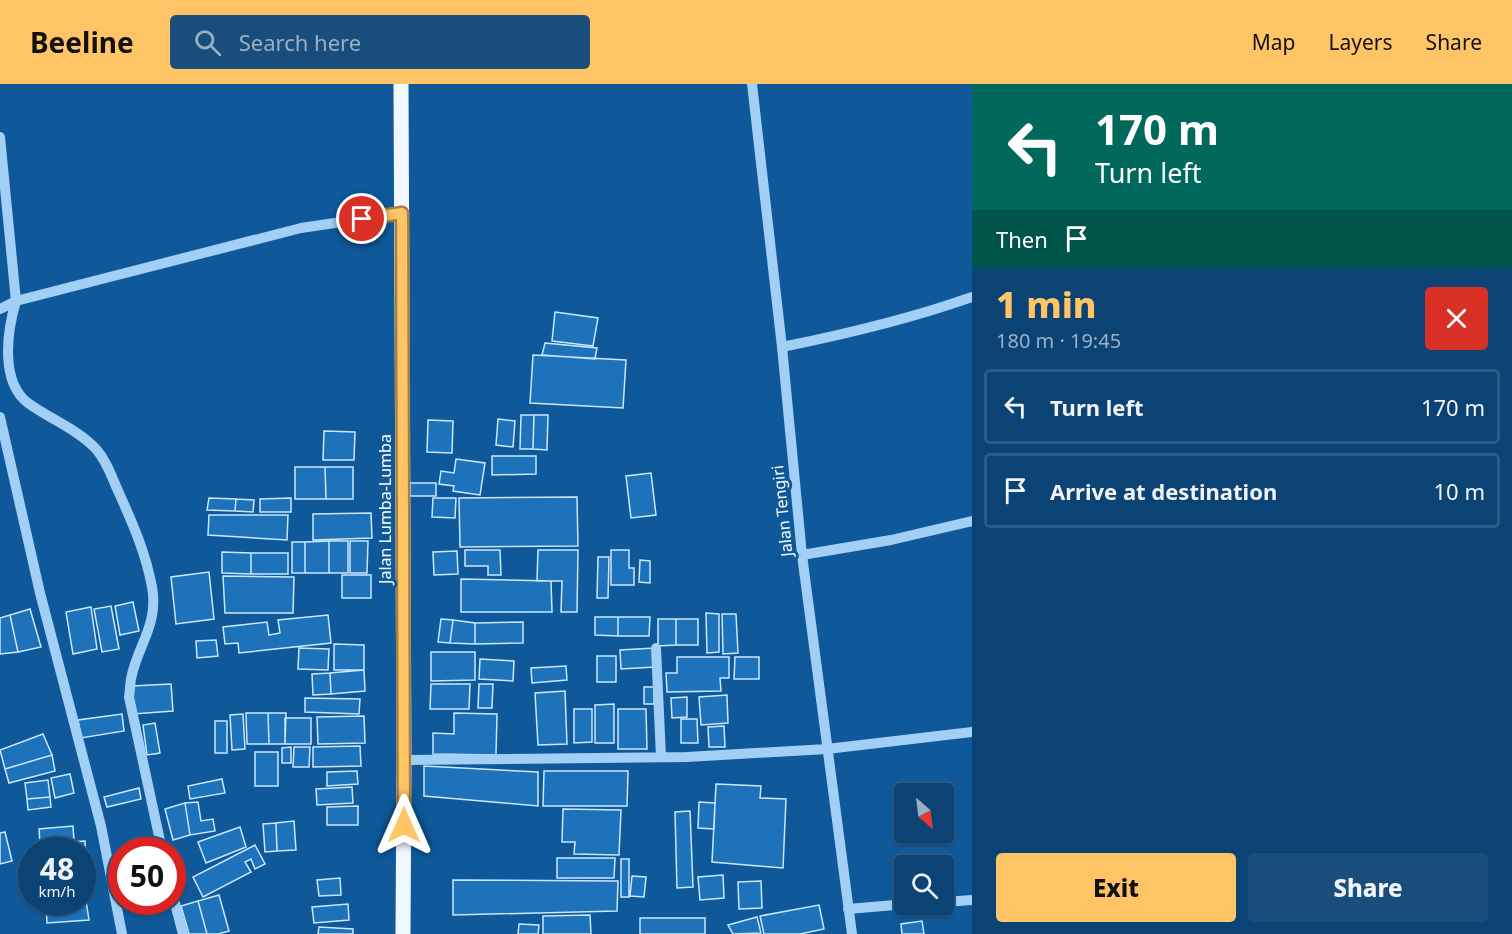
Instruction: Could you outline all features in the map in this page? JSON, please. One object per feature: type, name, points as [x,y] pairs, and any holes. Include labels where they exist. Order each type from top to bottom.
[{"type":"main road","name":"Jalan Lumba-Lumba","points":[[401,84],[403,934]]},
{"type":"street","name":"Jalan Tengiri","points":[[752,84],[782,347],[802,555],[852,934]]},
{"type":"street","points":[[0,137],[16,301],[8,326],[7,363],[15,387],[26,402],[73,431],[95,448],[108,466],[140,541],[152,589],[153,612],[149,630],[131,678],[129,697],[159,837]]},
{"type":"street","points":[[0,309],[16,301],[301,228],[402,213]]},
{"type":"street","points":[[782,347],[857,332],[972,297]]},
{"type":"street","points":[[0,417],[40,593],[101,826],[122,934]]},
{"type":"street","points":[[802,555],[891,540],[972,520]]},
{"type":"street","points":[[656,648],[661,757]]},
{"type":"street","points":[[404,760],[687,757],[827,749],[972,732]]},
{"type":"street","points":[[954,901],[972,900]]},
{"type":"street","points":[[848,909],[894,905]]},
{"type":"street","points":[[178,915],[183,934]]},
{"type":"building","points":[[555,312],[598,318],[593,346],[552,341]]},
{"type":"building","points":[[545,343],[597,348],[595,359],[542,355]]},
{"type":"building","points":[[533,355],[626,360],[623,408],[530,403]]},
{"type":"building","points":[[521,415],[534,415],[533,449],[520,449]]},
{"type":"building","points":[[534,415],[548,415],[547,450],[533,449]]},
{"type":"building","points":[[498,419],[515,421],[513,447],[496,445]]},
{"type":"building","points":[[428,420],[453,421],[452,453],[427,452]]},
{"type":"building","points":[[324,431],[355,432],[354,460],[323,460]]},
{"type":"building","points":[[492,456],[536,456],[536,474],[492,475]]},
{"type":"building","points":[[456,459],[485,463],[480,495],[453,491],[454,486],[439,484],[441,471],[454,473]]},
{"type":"building","points":[[295,467],[325,467],[326,499],[295,499]]},
{"type":"building","points":[[325,467],[353,467],[353,499],[326,499]]},
{"type":"building","points":[[651,473],[656,515],[631,518],[626,476]]},
{"type":"building","points":[[410,483],[436,483],[436,496],[410,496]]},
{"type":"building","points":[[577,497],[578,546],[460,547],[459,498]]},
{"type":"building","points":[[209,498],[236,499],[235,511],[207,510]]},
{"type":"building","points":[[291,498],[291,512],[260,512],[260,499]]},
{"type":"building","points":[[433,498],[456,498],[455,518],[432,517]]},
{"type":"building","points":[[236,499],[254,500],[253,512],[235,511]]},
{"type":"building","points":[[371,513],[372,538],[313,540],[313,514]]},
{"type":"building","points":[[209,515],[288,515],[287,540],[208,535]]},
{"type":"building","points":[[329,541],[329,573],[305,573],[305,542]]},
{"type":"building","points":[[329,541],[348,541],[348,573],[329,573]]},
{"type":"building","points":[[350,541],[368,541],[367,573],[350,573]]},
{"type":"building","points":[[292,542],[305,542],[305,573],[292,573]]},
{"type":"building","points":[[465,550],[500,550],[501,575],[488,575],[488,566],[465,566]]},
{"type":"building","points":[[538,550],[578,550],[577,612],[561,612],[562,581],[537,581]]},
{"type":"building","points":[[611,550],[629,550],[629,568],[634,568],[634,585],[611,585]]},
{"type":"building","points":[[457,551],[458,574],[434,575],[433,552]]},
{"type":"building","points":[[222,552],[251,553],[251,574],[222,573]]},
{"type":"building","points":[[251,553],[288,553],[288,574],[251,574]]},
{"type":"building","points":[[598,557],[609,557],[608,598],[597,598]]},
{"type":"building","points":[[640,560],[650,561],[650,583],[639,582]]},
{"type":"building","points":[[209,572],[214,619],[176,624],[171,577]]},
{"type":"building","points":[[342,575],[371,575],[371,598],[342,598]]},
{"type":"building","points":[[223,576],[294,577],[293,613],[225,613]]},
{"type":"building","points":[[461,579],[551,581],[552,612],[461,612]]},
{"type":"building","points":[[133,602],[139,631],[120,635],[115,606]]},
{"type":"building","points":[[111,606],[119,649],[102,652],[94,609]]},
{"type":"building","points":[[91,607],[97,649],[73,654],[66,612]]},
{"type":"building","points":[[30,609],[41,647],[18,652],[10,615]]},
{"type":"building","points":[[706,613],[719,614],[719,652],[707,653]]},
{"type":"building","points":[[722,614],[736,614],[738,653],[723,654]]},
{"type":"building","points":[[10,615],[18,652],[0,654],[0,618]]},
{"type":"building","points":[[328,615],[331,643],[239,653],[238,643],[225,644],[223,627],[267,622],[269,635],[280,633],[278,620]]},
{"type":"building","points":[[595,617],[618,617],[618,636],[595,635]]},
{"type":"building","points":[[618,617],[650,617],[649,636],[618,636]]},
{"type":"building","points":[[441,619],[453,620],[450,643],[438,642]]},
{"type":"building","points":[[658,619],[676,619],[676,645],[658,646]]},
{"type":"building","points":[[676,619],[698,619],[698,645],[676,645]]},
{"type":"building","points":[[453,620],[475,623],[475,644],[450,643]]},
{"type":"building","points":[[523,622],[523,643],[475,644],[475,623]]},
{"type":"building","points":[[216,640],[218,656],[197,658],[196,641]]},
{"type":"building","points":[[334,644],[364,645],[364,670],[334,670]]},
{"type":"building","points":[[299,648],[329,649],[328,670],[298,669]]},
{"type":"building","points":[[654,648],[655,667],[621,669],[620,650]]},
{"type":"building","points":[[431,652],[475,652],[475,680],[431,681]]},
{"type":"building","points":[[597,656],[616,656],[616,682],[597,682]]},
{"type":"building","points":[[677,657],[729,657],[729,678],[720,678],[721,691],[667,692],[666,673],[677,673]]},
{"type":"building","points":[[735,657],[759,657],[759,679],[734,679]]},
{"type":"building","points":[[480,659],[514,661],[513,681],[479,679]]},
{"type":"building","points":[[566,666],[567,680],[532,683],[531,668]]},
{"type":"building","points":[[364,670],[365,691],[331,694],[330,673]]},
{"type":"building","points":[[330,673],[331,694],[313,695],[312,674]]},
{"type":"building","points":[[171,684],[173,711],[133,714],[132,686]]},
{"type":"building","points":[[431,684],[470,684],[469,709],[430,709]]},
{"type":"building","points":[[479,684],[493,684],[492,708],[478,708]]},
{"type":"building","points":[[644,687],[654,687],[654,704],[644,704]]},
{"type":"building","points":[[565,691],[567,744],[538,745],[535,693]]},
{"type":"building","points":[[727,695],[728,723],[701,725],[699,697]]},
{"type":"building","points":[[687,697],[687,717],[672,718],[671,698]]},
{"type":"building","points":[[305,698],[360,699],[359,714],[305,712]]},
{"type":"building","points":[[614,704],[614,743],[595,743],[595,705]]},
{"type":"building","points":[[574,709],[592,709],[592,742],[574,743]]},
{"type":"building","points":[[618,709],[646,709],[647,749],[618,749]]},
{"type":"building","points":[[246,713],[268,713],[269,744],[247,744]]},
{"type":"building","points":[[268,713],[286,713],[285,744],[269,744]]},
{"type":"building","points":[[454,713],[497,714],[496,755],[433,754],[433,733],[454,734]]},
{"type":"building","points":[[122,714],[124,731],[81,738],[78,720]]},
{"type":"building","points":[[243,714],[245,749],[232,750],[230,715]]},
{"type":"building","points":[[364,716],[365,743],[318,744],[317,717]]},
{"type":"building","points":[[285,718],[311,718],[311,744],[285,744]]},
{"type":"building","points":[[681,719],[697,719],[698,743],[681,743]]},
{"type":"building","points":[[215,721],[227,721],[227,753],[215,753]]},
{"type":"building","points":[[155,723],[160,753],[147,755],[143,725]]},
{"type":"building","points":[[724,726],[725,747],[709,747],[708,727]]},
{"type":"building","points":[[43,734],[52,755],[5,769],[0,750]]},
{"type":"building","points":[[360,746],[361,766],[313,767],[313,747]]},
{"type":"building","points":[[291,747],[291,763],[282,763],[282,748]]},
{"type":"building","points":[[294,747],[310,747],[309,767],[293,767]]},
{"type":"building","points":[[255,752],[278,752],[278,786],[255,786]]},
{"type":"building","points":[[52,755],[55,771],[9,783],[5,769]]},
{"type":"building","points":[[424,766],[538,772],[538,806],[424,796]]},
{"type":"building","points":[[357,771],[358,784],[327,786],[327,772]]},
{"type":"building","points":[[544,771],[628,771],[627,806],[543,806]]},
{"type":"building","points":[[70,774],[74,793],[55,798],[51,778]]},
{"type":"building","points":[[222,779],[225,793],[190,799],[188,786]]},
{"type":"building","points":[[48,780],[50,797],[27,799],[25,783]]},
{"type":"building","points":[[716,784],[761,786],[760,798],[786,799],[783,868],[712,862]]},
{"type":"building","points":[[352,787],[353,803],[317,805],[316,789]]},
{"type":"building","points":[[139,788],[141,799],[107,807],[104,797]]},
{"type":"building","points":[[50,797],[51,807],[28,810],[27,799]]},
{"type":"building","points":[[198,802],[201,821],[213,819],[215,831],[190,835],[185,803]]},
{"type":"building","points":[[699,802],[715,803],[714,829],[698,828]]},
{"type":"building","points":[[185,803],[190,835],[172,837],[165,809]]},
{"type":"building","points":[[358,806],[358,825],[327,825],[327,807]]},
{"type":"building","points":[[563,809],[621,810],[619,855],[574,854],[575,842],[562,842]]},
{"type":"building","points":[[690,811],[693,887],[677,888],[675,812]]},
{"type":"building","points":[[294,821],[296,850],[277,851],[276,823]]},
{"type":"building","points":[[276,823],[277,851],[265,852],[263,824]]},
{"type":"building","points":[[73,826],[74,837],[40,837],[39,829]]},
{"type":"building","points":[[240,827],[246,847],[206,863],[198,842]]},
{"type":"building","points":[[5,832],[12,861],[0,864],[0,833]]},
{"type":"building","points":[[255,845],[265,864],[255,869],[251,859],[245,862],[251,872],[203,897],[193,877]]},
{"type":"building","points":[[557,858],[615,858],[614,878],[557,878]]},
{"type":"building","points":[[621,859],[629,859],[629,897],[621,897]]},
{"type":"building","points":[[723,875],[724,898],[700,900],[698,877]]},
{"type":"building","points":[[632,876],[646,877],[644,897],[630,896]]},
{"type":"building","points":[[340,878],[341,895],[319,896],[317,880]]},
{"type":"building","points":[[453,880],[618,881],[617,911],[453,915]]},
{"type":"building","points":[[761,881],[762,908],[739,909],[738,882]]},
{"type":"building","points":[[219,895],[229,931],[207,934],[198,901]]},
{"type":"building","points":[[198,901],[207,934],[189,934],[184,915],[186,915],[186,905]]},
{"type":"building","points":[[348,904],[349,920],[314,923],[312,907]]},
{"type":"building","points":[[819,905],[824,929],[800,934],[764,934],[760,916]]},
{"type":"building","points":[[47,915],[88,915],[89,920],[47,923]]},
{"type":"building","points":[[590,915],[591,934],[543,934],[543,916]]},
{"type":"building","points":[[757,917],[761,933],[733,934],[728,925]]},
{"type":"building","points":[[640,918],[705,918],[705,934],[640,934]]},
{"type":"building","points":[[922,921],[924,934],[902,934],[901,924]]},
{"type":"building","points":[[519,924],[539,925],[538,934],[518,934]]},
{"type":"building","points":[[319,927],[353,929],[353,934],[318,934]]},
{"type":"route","points":[[362,219],[402,213],[404,825]]}]
